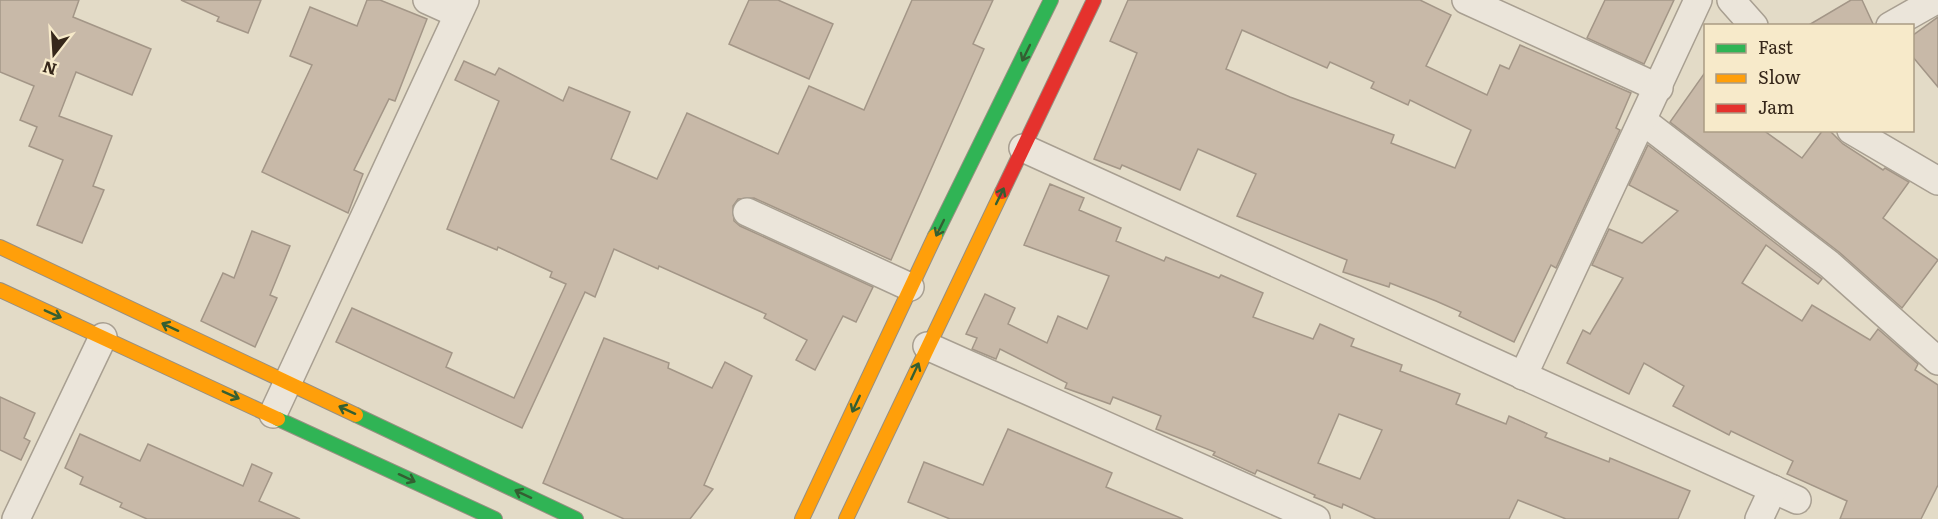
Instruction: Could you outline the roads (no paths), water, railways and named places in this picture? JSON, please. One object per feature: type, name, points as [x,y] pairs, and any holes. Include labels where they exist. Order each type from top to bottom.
[{"type":"street","points":[[273,414],[462,7],[427,0]]},
{"type":"street","points":[[802,519],[910,287],[1051,0]]},
{"type":"street","points":[[846,519],[1094,0]]},
{"type":"street","points":[[1466,0],[1659,88]]},
{"type":"street","points":[[1523,376],[1698,0]]},
{"type":"street","points":[[1731,0],[1752,24]]},
{"type":"street","points":[[1894,24],[1936,0]]},
{"type":"street","points":[[1643,122],[1829,264],[1938,361]]},
{"type":"street","points":[[1854,132],[1938,182]]},
{"type":"street","points":[[1023,148],[1785,494],[1760,519]]},
{"type":"street","points":[[747,212],[910,287]]},
{"type":"street","points":[[0,247],[576,519]]},
{"type":"street","points":[[0,290],[273,414],[495,519]]},
{"type":"street","points":[[16,519],[103,337]]},
{"type":"street","points":[[927,346],[1316,519]]}]
